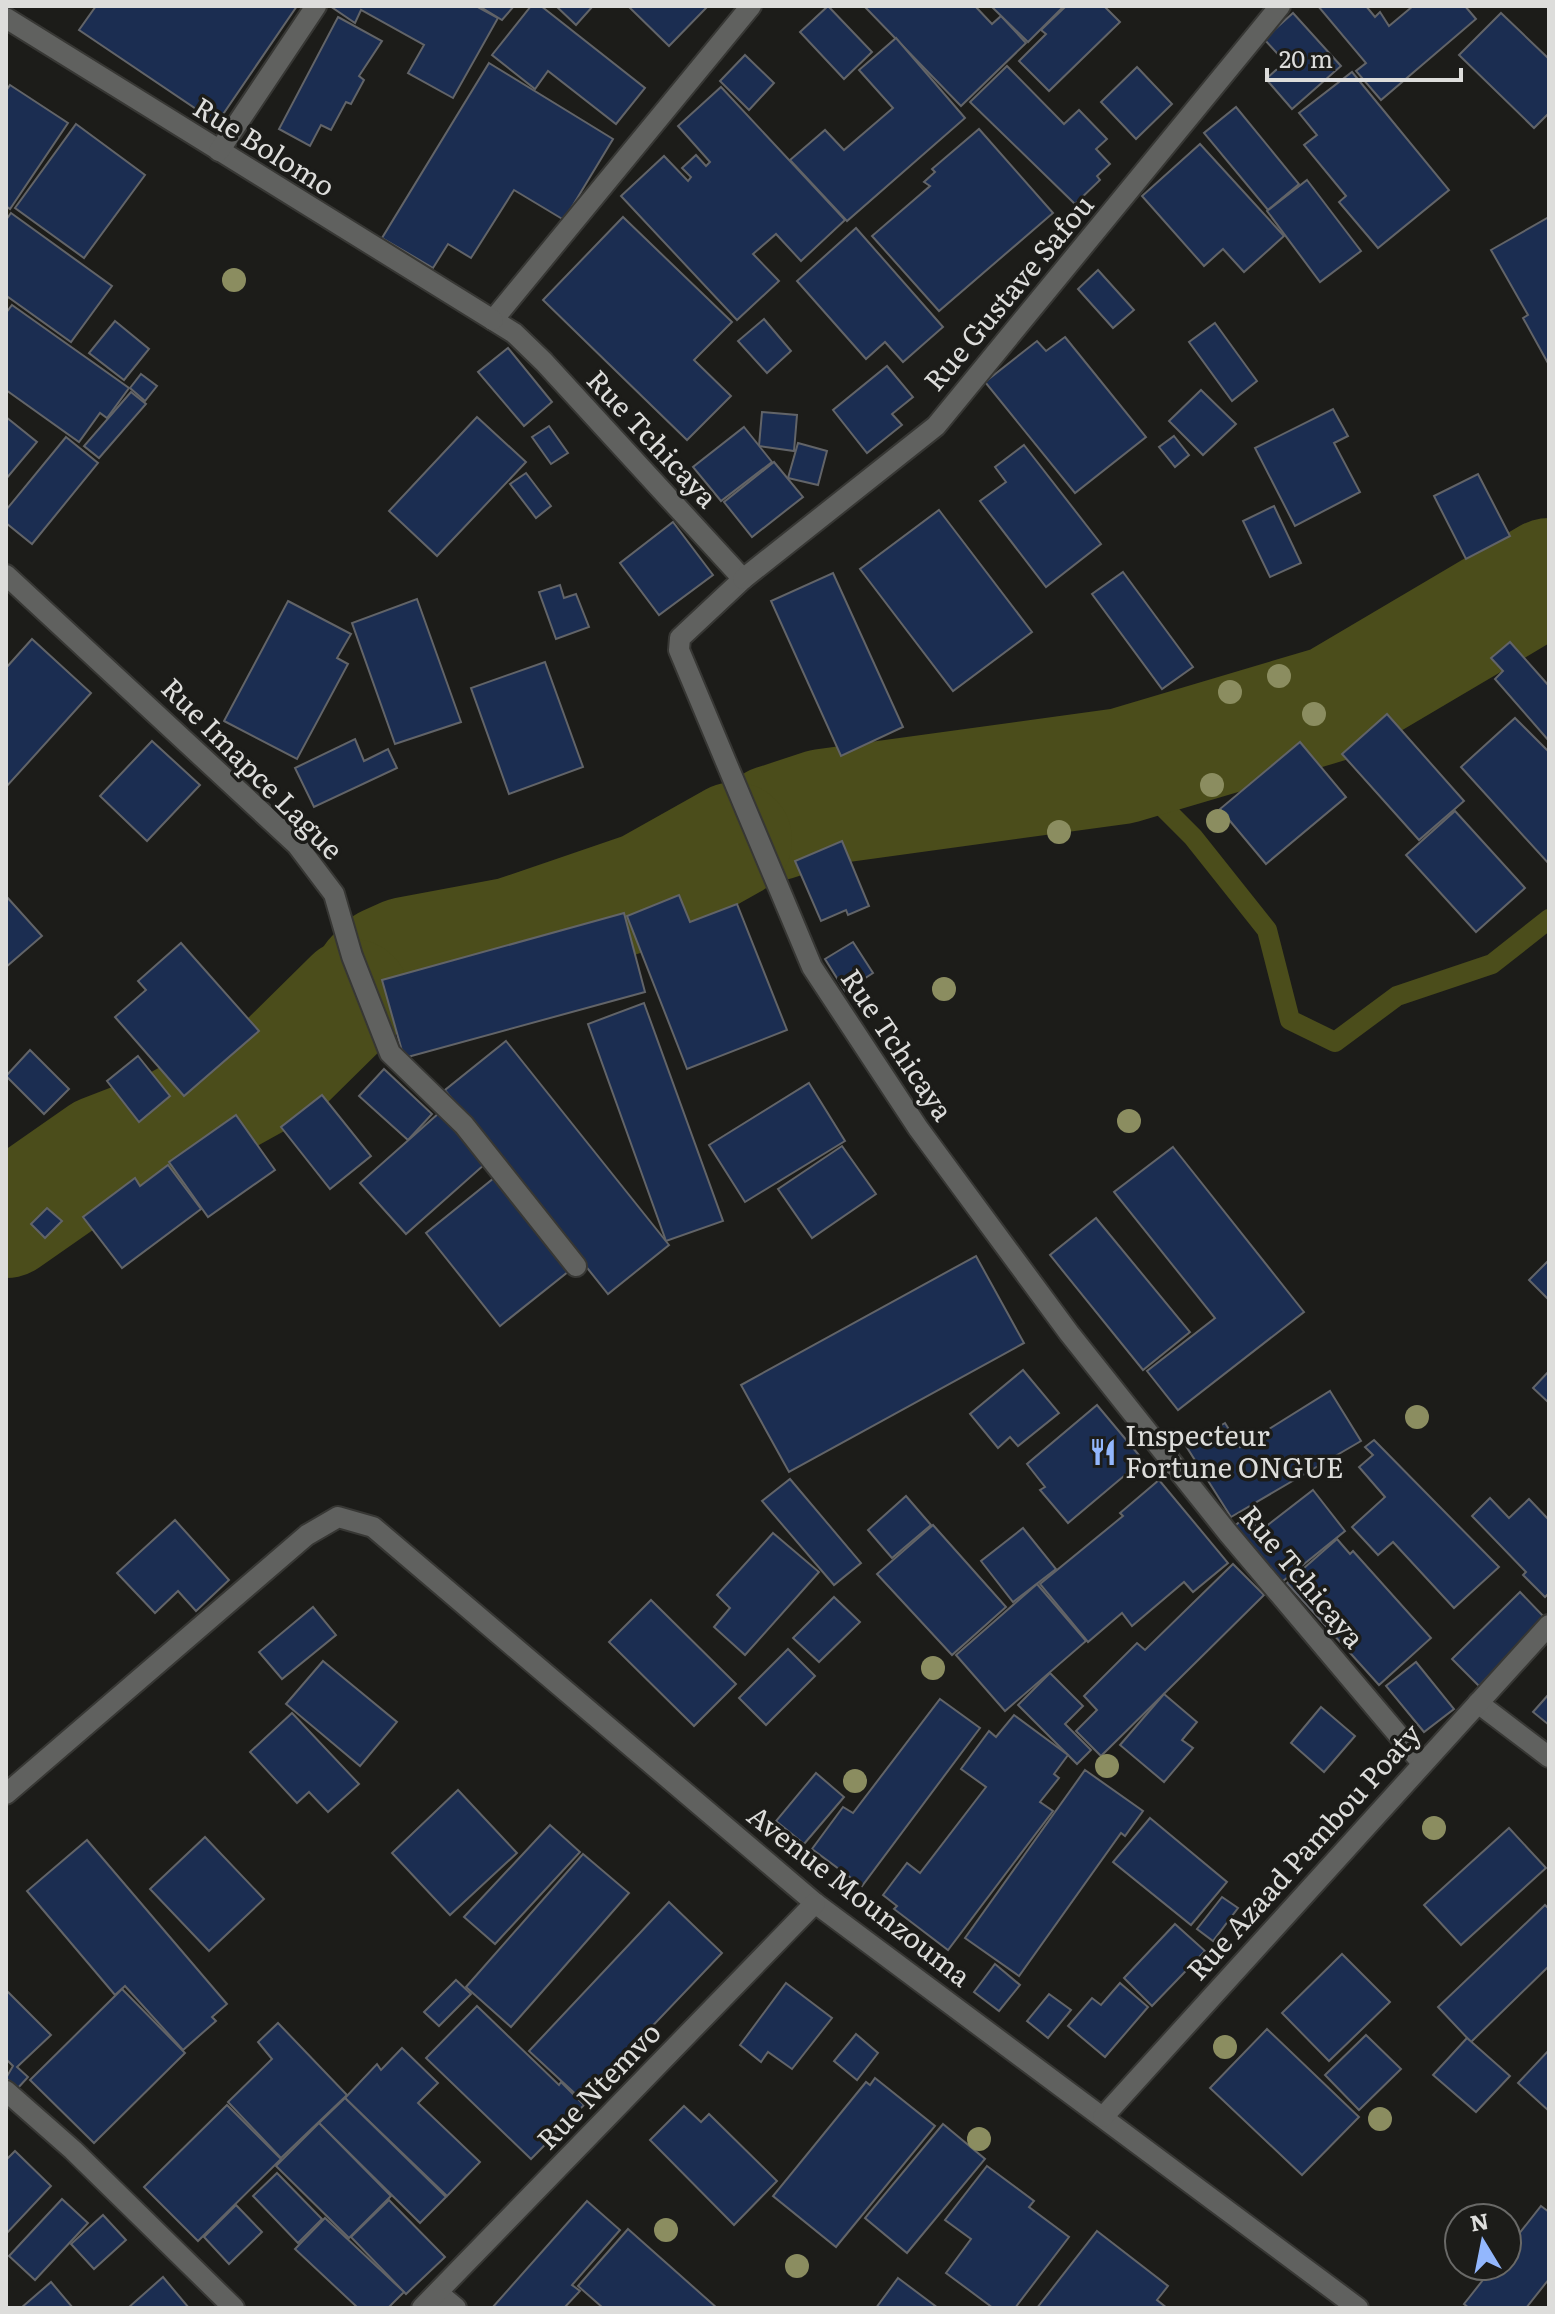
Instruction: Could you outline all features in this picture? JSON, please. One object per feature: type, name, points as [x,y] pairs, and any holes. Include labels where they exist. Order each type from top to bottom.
[{"type":"street","points":[[219,151],[316,6]]},
{"type":"street","points":[[493,320],[751,6]]},
{"type":"street","name":"Rue Gustave Safou","points":[[743,579],[936,426],[1280,6]]},
{"type":"street","name":"Rue Bolomo","points":[[6,18],[514,333]]},
{"type":"street","name":"Rue Tchicaya","points":[[514,333],[743,579],[680,638],[679,650],[812,967],[918,1128],[1012,1260],[1228,1533],[1422,1763]]},
{"type":"street","name":"Rue Imapce Lague","points":[[6,575],[297,845],[334,894],[352,956],[390,1053],[464,1125],[576,1266]]},
{"type":"street","name":"Avenue Mounzouma","points":[[6,1794],[307,1535],[338,1517],[373,1527],[815,1903],[1358,2308]]},
{"type":"street","name":"Rue Azaad Pambou Poaty","points":[[1103,2117],[1549,1625]]},
{"type":"street","points":[[1478,1703],[1549,1757]]},
{"type":"street","name":"Rue Ntemvo","points":[[422,2308],[815,1903]]},
{"type":"street","points":[[6,2091],[73,2150],[234,2308]]},
{"type":"street","points":[[438,2293],[456,2308]]},
{"type":"building","points":[[96,6],[297,6],[217,123],[79,30]]},
{"type":"building","points":[[330,6],[476,6],[498,18],[453,98],[408,73],[424,45],[361,10],[355,23]]},
{"type":"building","points":[[479,6],[514,6],[502,20]]},
{"type":"building","points":[[531,6],[541,6],[645,88],[616,124],[548,71],[535,89],[492,55]]},
{"type":"building","points":[[556,6],[593,6],[576,25]]},
{"type":"building","points":[[628,6],[708,6],[669,46]]},
{"type":"building","points":[[828,6],[872,52],[844,79],[800,32]]},
{"type":"building","points":[[864,6],[975,6],[992,24],[1001,16],[1026,43],[961,106]]},
{"type":"building","points":[[991,6],[1064,6],[1028,42]]},
{"type":"building","points":[[1066,6],[1104,6],[1120,22],[1049,91],[1019,61],[1046,34],[1041,30]]},
{"type":"building","points":[[1318,6],[1366,6],[1375,17],[1380,12],[1389,26],[1413,6],[1465,6],[1476,19],[1381,100],[1356,71],[1366,63]]},
{"type":"building","points":[[1293,13],[1341,66],[1292,109],[1266,79],[1285,62],[1264,39]]},
{"type":"building","points":[[1501,13],[1549,59],[1549,113],[1534,128],[1459,55]]},
{"type":"building","points":[[338,17],[382,41],[359,76],[364,80],[351,104],[346,102],[331,130],[321,125],[310,146],[279,129]]},
{"type":"building","points":[[896,38],[965,118],[847,221],[790,160],[825,130],[844,150],[893,108],[859,70]]},
{"type":"building","points":[[745,55],[774,83],[749,110],[720,81]]},
{"type":"building","points":[[489,63],[613,139],[564,220],[514,190],[471,258],[448,244],[433,268],[382,238]]},
{"type":"building","points":[[1007,66],[1064,124],[1079,110],[1107,139],[1096,149],[1110,164],[1097,176],[1100,180],[1075,204],[970,102]]},
{"type":"building","points":[[1137,67],[1172,104],[1136,139],[1101,102]]},
{"type":"building","points":[[1352,72],[1449,190],[1378,248],[1339,202],[1346,196],[1304,145],[1317,135],[1299,113]]},
{"type":"building","points":[[10,85],[68,123],[10,209],[6,206],[6,91]]},
{"type":"building","points":[[721,87],[845,220],[801,261],[776,234],[753,254],[779,281],[737,320],[621,196],[664,156],[688,181],[691,177],[682,168],[696,155],[706,166],[710,162],[678,126]]},
{"type":"building","points":[[1236,107],[1299,184],[1268,210],[1204,133]]},
{"type":"building","points":[[76,124],[145,175],[84,258],[15,208]]},
{"type":"building","points":[[979,129],[1053,213],[939,311],[872,236],[930,186],[924,182],[935,172],[932,169]]},
{"type":"building","points":[[1200,144],[1284,236],[1244,272],[1223,249],[1204,266],[1142,196]]},
{"type":"building","points":[[1307,180],[1361,251],[1320,282],[1267,211]]},
{"type":"building","points":[[11,213],[112,286],[71,342],[8,297],[6,301],[6,220]]},
{"type":"building","points":[[623,217],[732,322],[694,360],[731,396],[687,440],[543,300]]},
{"type":"building","points":[[1549,217],[1549,365],[1523,318],[1528,315],[1491,250]]},
{"type":"building","points":[[856,228],[943,327],[903,362],[885,342],[866,359],[797,281]]},
{"type":"building","points":[[1098,270],[1134,310],[1113,328],[1078,289]]},
{"type":"building","points":[[12,305],[129,388],[107,418],[100,413],[79,442],[6,390],[6,313]]},
{"type":"building","points":[[764,319],[791,351],[767,373],[738,341]]},
{"type":"building","points":[[115,321],[149,349],[124,380],[89,353]]},
{"type":"building","points":[[1215,323],[1257,381],[1232,401],[1189,342]]},
{"type":"building","points":[[1065,337],[1146,437],[1075,493],[985,382],[1037,341],[1046,351]]},
{"type":"building","points":[[508,348],[552,402],[524,426],[478,372]]},
{"type":"building","points":[[887,366],[913,397],[892,414],[902,425],[867,453],[833,410]]},
{"type":"building","points":[[141,374],[157,386],[145,401],[130,388]]},
{"type":"building","points":[[1201,390],[1236,424],[1203,455],[1169,421]]},
{"type":"building","points":[[131,392],[146,404],[99,458],[84,446]]},
{"type":"building","points":[[1333,409],[1348,436],[1334,443],[1360,492],[1295,526],[1255,448]]},
{"type":"building","points":[[762,412],[797,415],[794,451],[759,446]]},
{"type":"building","points":[[6,417],[37,442],[6,479]]},
{"type":"building","points":[[477,417],[526,462],[437,556],[389,511]]},
{"type":"building","points":[[549,426],[568,453],[551,464],[532,437]]},
{"type":"building","points":[[744,427],[772,462],[721,501],[693,467]]},
{"type":"building","points":[[1174,436],[1189,455],[1175,467],[1159,447]]},
{"type":"building","points":[[66,437],[98,463],[32,544],[6,523],[6,510]]},
{"type":"building","points":[[798,443],[827,451],[818,485],[788,478]]},
{"type":"building","points":[[1024,445],[1101,544],[1046,587],[980,501],[1006,482],[995,467]]},
{"type":"building","points":[[774,462],[803,497],[752,537],[724,502]]},
{"type":"building","points":[[526,473],[551,506],[536,518],[510,484]]},
{"type":"building","points":[[1478,474],[1510,536],[1466,559],[1434,496]]},
{"type":"building","points":[[1274,506],[1301,563],[1270,577],[1243,521]]},
{"type":"building","points":[[939,510],[1032,632],[953,691],[860,569]]},
{"type":"building","points":[[673,522],[713,575],[659,615],[620,563]]},
{"type":"building","points":[[1123,572],[1193,667],[1162,689],[1092,594]]},
{"type":"building","points":[[833,573],[903,727],[841,756],[771,601]]},
{"type":"building","points":[[560,585],[564,598],[576,594],[589,627],[556,639],[539,592]]},
{"type":"building","points":[[417,599],[461,722],[395,744],[352,623]]},
{"type":"building","points":[[288,601],[351,634],[337,658],[348,664],[297,759],[224,721]]},
{"type":"building","points":[[32,639],[91,693],[6,787],[6,668]]},
{"type":"building","points":[[1510,642],[1549,686],[1549,741],[1495,679],[1503,671],[1491,658]]},
{"type":"building","points":[[545,662],[583,767],[509,794],[471,688]]},
{"type":"building","points":[[1387,714],[1464,801],[1419,840],[1342,754]]},
{"type":"building","points":[[1515,718],[1549,752],[1549,864],[1461,767]]},
{"type":"building","points":[[355,739],[364,761],[388,749],[397,768],[314,807],[295,768]]},
{"type":"building","points":[[152,741],[200,785],[147,841],[100,796]]},
{"type":"building","points":[[1300,742],[1346,797],[1266,864],[1220,809]]},
{"type":"building","points":[[1455,811],[1525,888],[1476,932],[1406,855]]},
{"type":"building","points":[[842,841],[869,906],[848,915],[846,910],[821,921],[795,861]]},
{"type":"building","points":[[679,895],[690,922],[737,904],[787,1030],[687,1069],[627,916]]},
{"type":"building","points":[[6,896],[42,936],[6,967]]},
{"type":"building","points":[[624,913],[645,992],[404,1058],[382,980]]},
{"type":"building","points":[[853,942],[873,973],[845,991],[825,959]]},
{"type":"building","points":[[181,943],[259,1031],[184,1096],[115,1017],[146,990],[138,981]]},
{"type":"building","points":[[644,1003],[723,1221],[666,1241],[588,1024]]},
{"type":"building","points":[[506,1041],[669,1245],[608,1294],[445,1090]]},
{"type":"building","points":[[30,1050],[69,1089],[44,1114],[6,1076]]},
{"type":"building","points":[[138,1056],[170,1096],[139,1122],[107,1081]]},
{"type":"building","points":[[384,1069],[432,1114],[408,1140],[359,1096]]},
{"type":"building","points":[[809,1083],[845,1141],[745,1202],[709,1145]]},
{"type":"building","points":[[322,1095],[371,1156],[330,1189],[281,1127]]},
{"type":"building","points":[[439,1113],[485,1164],[406,1234],[360,1183]]},
{"type":"building","points":[[236,1115],[275,1170],[208,1217],[169,1162]]},
{"type":"building","points":[[842,1146],[876,1194],[812,1238],[778,1189]]},
{"type":"building","points":[[1173,1147],[1304,1312],[1178,1410],[1147,1371],[1215,1318],[1114,1192]]},
{"type":"building","points":[[168,1165],[201,1209],[122,1268],[83,1217],[135,1178],[140,1186]]},
{"type":"building","points":[[494,1178],[569,1271],[500,1326],[426,1233]]},
{"type":"building","points":[[47,1208],[62,1221],[45,1238],[31,1224]]},
{"type":"building","points":[[1096,1218],[1190,1332],[1143,1370],[1050,1255]]},
{"type":"building","points":[[976,1256],[1024,1343],[789,1472],[741,1385]]},
{"type":"building","points":[[1549,1260],[1549,1300],[1529,1280]]},
{"type":"building","points":[[1023,1370],[1059,1413],[1018,1446],[1010,1437],[998,1448],[970,1414]]},
{"type":"building","points":[[1549,1371],[1549,1403],[1533,1388]]},
{"type":"building","points":[[1330,1391],[1361,1441],[1231,1517],[1186,1446],[1225,1423],[1240,1447]]},
{"type":"building","points":[[1097,1405],[1143,1460],[1068,1523],[1040,1490],[1045,1487],[1027,1464]]},
{"type":"building","points":[[1374,1440],[1499,1567],[1454,1608],[1393,1542],[1378,1555],[1352,1527],[1385,1497],[1359,1467],[1373,1455],[1365,1447]]},
{"type":"building","points":[[790,1479],[861,1563],[834,1585],[762,1501]]},
{"type":"building","points":[[1159,1480],[1228,1563],[1193,1592],[1184,1582],[1132,1626],[1122,1613],[1088,1642],[1040,1584],[1123,1516],[1120,1513]]},
{"type":"building","points":[[1313,1490],[1345,1531],[1278,1585],[1232,1528],[1247,1516],[1260,1531]]},
{"type":"building","points":[[906,1496],[931,1525],[892,1558],[868,1530]]},
{"type":"building","points":[[1490,1498],[1509,1518],[1529,1499],[1549,1520],[1549,1593],[1545,1597],[1523,1575],[1526,1572],[1472,1516]]},
{"type":"building","points":[[175,1520],[229,1580],[196,1611],[178,1591],[155,1613],[117,1573]]},
{"type":"building","points":[[933,1525],[1006,1607],[952,1655],[877,1574]]},
{"type":"building","points":[[1023,1528],[1056,1569],[1013,1602],[981,1561]]},
{"type":"building","points":[[773,1533],[819,1572],[745,1655],[714,1627],[730,1608],[717,1595]]},
{"type":"building","points":[[1337,1539],[1350,1554],[1353,1551],[1431,1638],[1379,1685],[1287,1583]]},
{"type":"building","points":[[1233,1564],[1264,1595],[1101,1756],[1076,1731],[1097,1710],[1084,1696],[1137,1643],[1145,1650]]},
{"type":"building","points":[[1037,1584],[1086,1641],[1005,1711],[956,1655]]},
{"type":"building","points":[[1520,1592],[1546,1619],[1479,1686],[1452,1659]]},
{"type":"building","points":[[834,1597],[860,1622],[819,1662],[793,1638]]},
{"type":"building","points":[[651,1600],[736,1684],[694,1726],[609,1642]]},
{"type":"building","points":[[313,1607],[336,1635],[282,1679],[259,1652]]},
{"type":"building","points":[[788,1649],[815,1676],[766,1725],[739,1698]]},
{"type":"building","points":[[323,1661],[397,1722],[360,1766],[286,1704]]},
{"type":"building","points":[[1416,1662],[1454,1709],[1424,1732],[1386,1686]]},
{"type":"building","points":[[1050,1673],[1083,1706],[1065,1724],[1091,1750],[1077,1764],[1018,1705]]},
{"type":"building","points":[[1164,1694],[1197,1722],[1182,1740],[1193,1748],[1164,1782],[1120,1745]]},
{"type":"building","points":[[1549,1694],[1549,1725],[1533,1712]]},
{"type":"building","points":[[940,1699],[980,1728],[862,1886],[812,1849],[843,1807],[853,1813]]},
{"type":"building","points":[[1321,1707],[1355,1736],[1324,1772],[1291,1743]]},
{"type":"building","points":[[292,1713],[359,1784],[328,1812],[309,1792],[297,1803],[250,1752]]},
{"type":"building","points":[[1014,1715],[1068,1755],[1054,1774],[1059,1778],[1040,1802],[1053,1811],[948,1950],[894,1909],[897,1906],[883,1895],[907,1863],[920,1873],[986,1787],[961,1769],[989,1731],[996,1737]]},
{"type":"building","points":[[1085,1770],[1143,1811],[1125,1836],[1121,1833],[1019,1976],[965,1938]]},
{"type":"building","points":[[816,1773],[844,1797],[804,1844],[776,1821]]},
{"type":"building","points":[[458,1790],[517,1853],[450,1915],[392,1853]]},
{"type":"building","points":[[1150,1818],[1227,1882],[1191,1925],[1113,1862]]},
{"type":"building","points":[[550,1825],[580,1852],[495,1944],[464,1917]]},
{"type":"building","points":[[1509,1828],[1546,1868],[1461,1945],[1424,1905]]},
{"type":"building","points":[[205,1837],[264,1899],[209,1951],[150,1889]]},
{"type":"building","points":[[87,1840],[227,2004],[212,2017],[216,2021],[183,2050],[125,1986],[115,1995],[27,1891]]},
{"type":"building","points":[[583,1854],[629,1893],[511,2027],[466,1987]]},
{"type":"building","points":[[1222,1897],[1238,1908],[1213,1941],[1197,1929]]},
{"type":"building","points":[[669,1902],[722,1953],[582,2100],[529,2051]]},
{"type":"building","points":[[1545,1905],[1549,1909],[1549,1966],[1471,2042],[1438,2007]]},
{"type":"building","points":[[1175,1924],[1205,1951],[1152,2006],[1124,1978]]},
{"type":"building","points":[[1342,1954],[1390,2002],[1329,2061],[1282,2013]]},
{"type":"building","points":[[995,1964],[1020,1985],[999,2011],[974,1992]]},
{"type":"building","points":[[456,1980],[471,1994],[439,2026],[424,2012]]},
{"type":"building","points":[[786,1983],[832,2018],[792,2069],[768,2052],[761,2062],[740,2045]]},
{"type":"building","points":[[1120,1983],[1148,2007],[1105,2057],[1068,2026],[1092,1998],[1101,2005]]},
{"type":"building","points":[[122,1989],[185,2053],[94,2143],[30,2080]]},
{"type":"building","points":[[6,1990],[51,2035],[17,2067],[28,2077],[17,2089],[6,2078],[13,2066],[6,2059]]},
{"type":"building","points":[[1049,1994],[1071,2010],[1048,2038],[1027,2021]]},
{"type":"building","points":[[477,2006],[584,2105],[531,2159],[426,2058]]},
{"type":"building","points":[[278,2023],[347,2095],[281,2158],[228,2102],[272,2059],[258,2042]]},
{"type":"building","points":[[1267,2029],[1359,2117],[1302,2175],[1210,2088]]},
{"type":"building","points":[[856,2034],[878,2053],[857,2080],[834,2061]]},
{"type":"building","points":[[1366,2035],[1401,2069],[1359,2110],[1325,2075]]},
{"type":"building","points":[[1467,2038],[1510,2076],[1476,2112],[1433,2075]]},
{"type":"building","points":[[402,2048],[438,2083],[418,2103],[480,2162],[447,2196],[345,2098],[377,2064],[381,2070]]},
{"type":"building","points":[[1549,2050],[1549,2111],[1518,2083]]},
{"type":"building","points":[[875,2078],[935,2126],[836,2247],[773,2196],[866,2082],[870,2085]]},
{"type":"building","points":[[345,2098],[446,2197],[420,2223],[319,2123]]},
{"type":"building","points":[[227,2105],[281,2159],[198,2241],[144,2187]]},
{"type":"building","points":[[684,2106],[701,2122],[709,2114],[777,2181],[734,2225],[650,2140]]},
{"type":"building","points":[[319,2123],[391,2196],[349,2238],[276,2166]]},
{"type":"building","points":[[943,2124],[985,2159],[907,2253],[865,2218]]},
{"type":"building","points":[[15,2151],[51,2186],[6,2234],[6,2160]]},
{"type":"building","points":[[987,2166],[1034,2201],[1029,2207],[1069,2237],[1015,2308],[993,2308],[946,2273],[971,2239],[945,2220]]},
{"type":"building","points":[[277,2173],[322,2219],[298,2243],[253,2196]]},
{"type":"building","points":[[62,2199],[88,2223],[35,2280],[9,2256]]},
{"type":"building","points":[[389,2200],[445,2257],[406,2294],[351,2237]]},
{"type":"building","points":[[587,2201],[620,2230],[572,2285],[580,2291],[564,2308],[492,2308]]},
{"type":"building","points":[[236,2205],[262,2232],[229,2264],[204,2237]]},
{"type":"building","points":[[1541,2206],[1549,2212],[1549,2279],[1526,2308],[1469,2308],[1464,2304],[1481,2282],[1523,2282],[1523,2229]]},
{"type":"building","points":[[103,2215],[126,2240],[94,2269],[71,2244]]},
{"type":"building","points":[[325,2218],[404,2292],[388,2308],[358,2308],[295,2249]]},
{"type":"building","points":[[628,2229],[717,2308],[603,2308],[578,2286]]},
{"type":"building","points":[[1097,2231],[1168,2286],[1157,2300],[1167,2308],[1037,2308]]},
{"type":"building","points":[[163,2277],[189,2308],[128,2308]]},
{"type":"building","points":[[898,2278],[938,2308],[876,2308]]},
{"type":"building","points":[[51,2282],[73,2308],[21,2308]]},
{"type":"waterway","points":[[774,823],[823,807],[1122,766],[1334,703],[1549,576]]},
{"type":"waterway","points":[[1122,766],[1193,837],[1267,930],[1290,1020],[1335,1042],[1397,996],[1492,964],[1549,919]]},
{"type":"waterway","points":[[373,977],[386,964],[406,955],[513,935],[645,890],[734,840]]},
{"type":"waterway","points":[[6,1220],[102,1153],[177,1124],[282,1066],[352,997]]},
{"type":"place","name":"Inspecteur Fortune ONGUE","points":[[1103,1452]]}]
